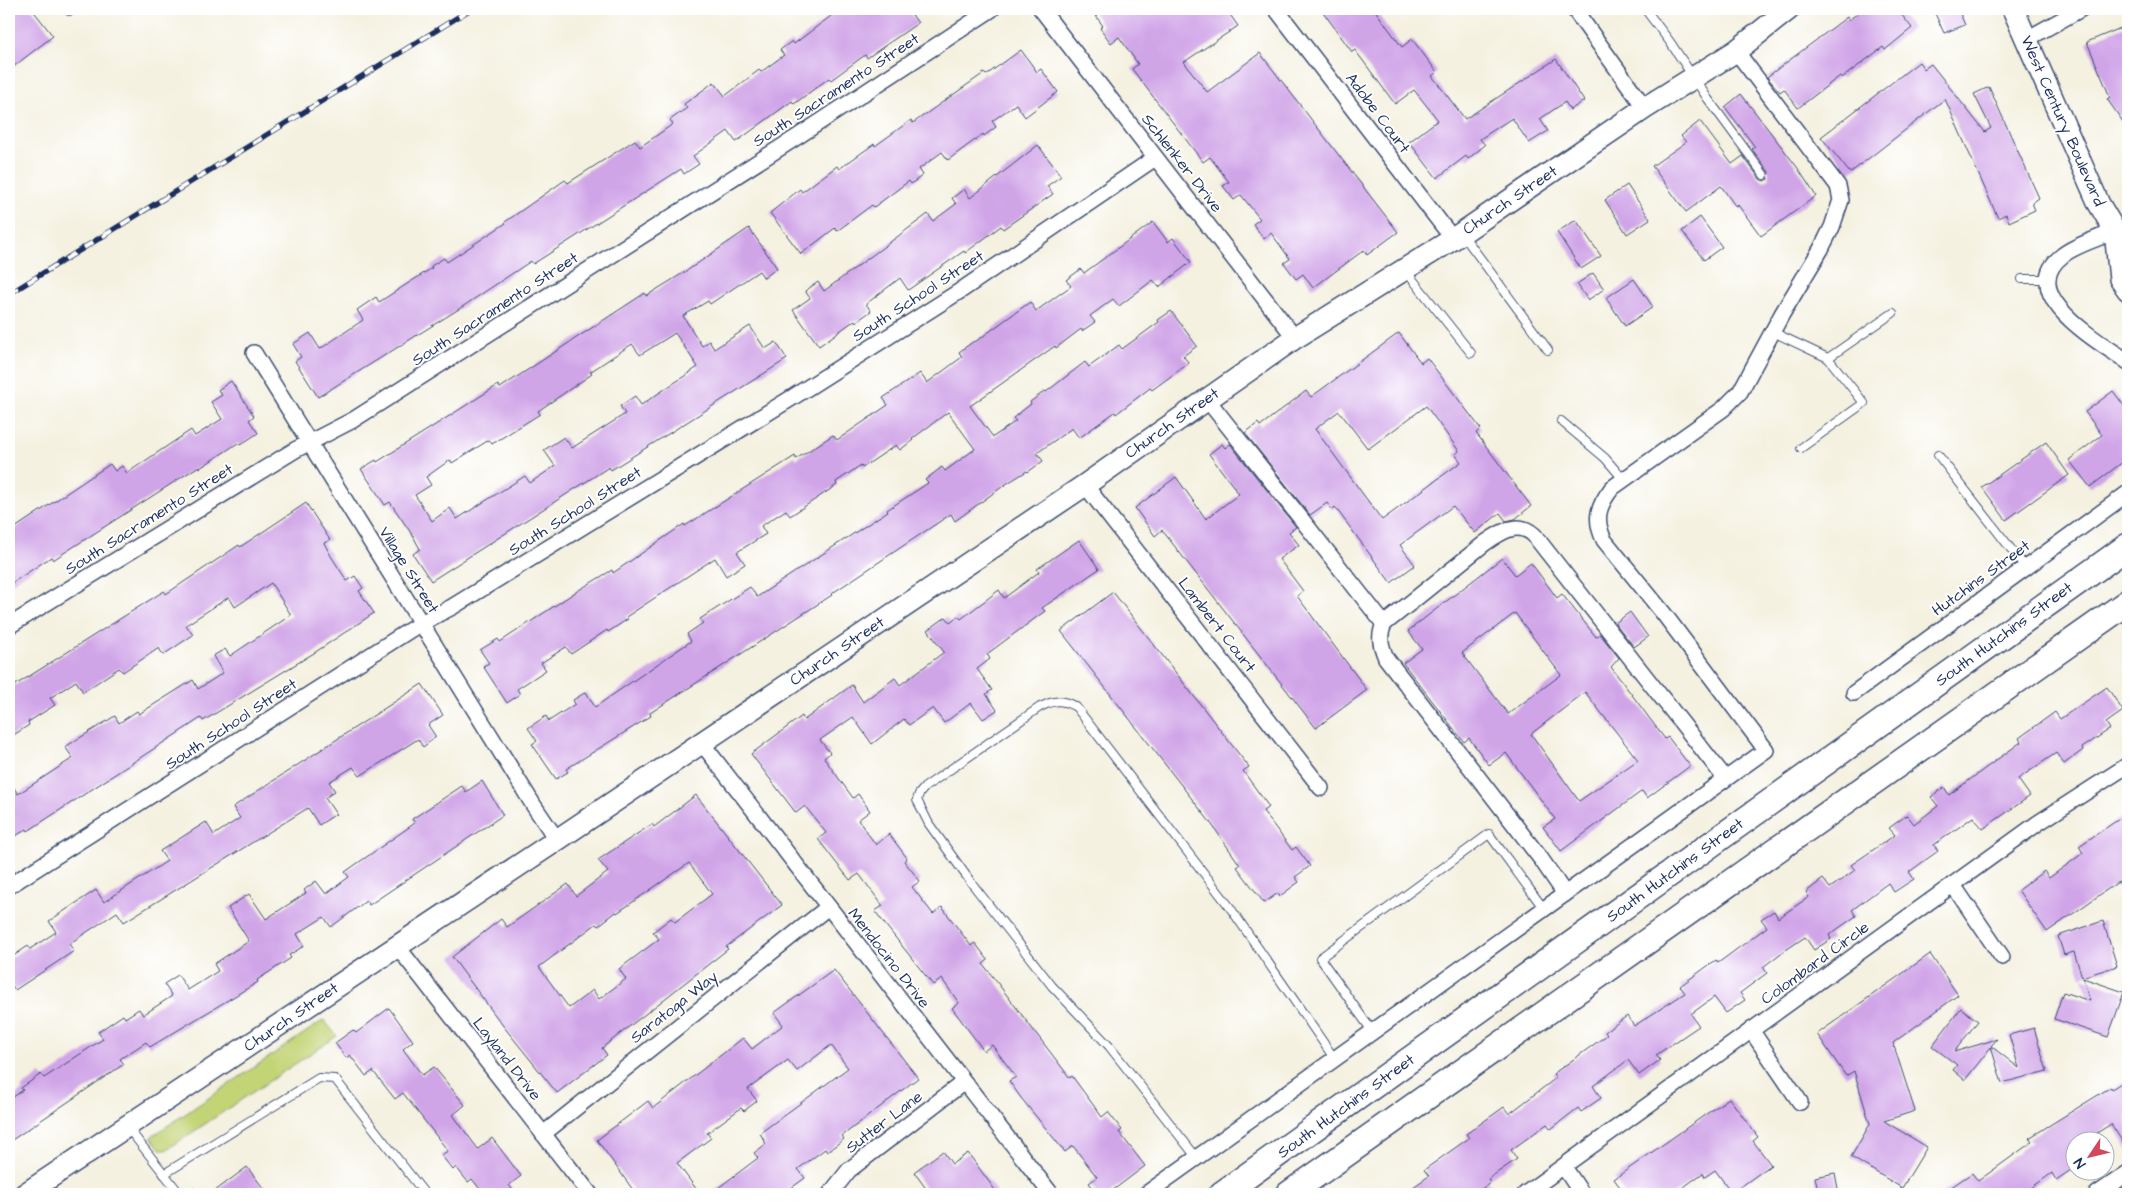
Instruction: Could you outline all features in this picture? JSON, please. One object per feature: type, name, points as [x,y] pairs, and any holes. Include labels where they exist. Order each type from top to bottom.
[{"type":"main road","name":"South Hutchins Street","points":[[1222,1194],[2128,546]]},
{"type":"main road","points":[[1289,1194],[2128,602]]},
{"type":"street","name":"South Sacramento Street","points":[[9,626],[309,442],[362,414],[797,137],[992,9]]},
{"type":"street","name":"Schlenker Drive","points":[[1041,9],[1295,338]]},
{"type":"street","name":"Adobe Court","points":[[1276,9],[1457,236]]},
{"type":"street","points":[[1574,9],[1645,108]]},
{"type":"street","name":"Church Street","points":[[25,1194],[557,840],[1085,484],[1206,398],[1295,338],[1457,236],[1645,108],[1736,51],[1789,9]]},
{"type":"street","name":"West Century Boulevard","points":[[2013,9],[2099,204],[2122,236],[2120,280],[2128,290]]},
{"type":"street","points":[[2027,39],[2080,9]]},
{"type":"street","points":[[1146,1194],[1766,750],[1664,614],[1604,540],[1598,526],[1601,502],[1612,488],[1723,409],[1740,392],[1772,332],[1821,249],[1832,227],[1841,200],[1838,186],[1736,51]]},
{"type":"street","name":"South School Street","points":[[9,886],[421,623],[461,602],[798,394],[960,291],[1155,158]]},
{"type":"street","points":[[2122,236],[2064,254],[2053,264],[2049,272],[2048,288],[2054,302],[2070,320],[2128,362]]},
{"type":"street","name":"Village Street","points":[[254,353],[534,806],[557,840]]},
{"type":"street","points":[[1206,398],[1384,624]]},
{"type":"street","name":"Lambert Court","points":[[1085,484],[1321,788]]},
{"type":"street","name":"Hutchins Street","points":[[1854,693],[2128,493]]},
{"type":"street","points":[[1565,894],[1386,658],[1380,644],[1381,631],[1384,624],[1484,543],[1516,527],[1527,528],[1726,778]]},
{"type":"street","name":"Mendocino Drive","points":[[701,742],[1051,1194]]},
{"type":"street","name":"Colombard Circle","points":[[1525,1194],[2038,823],[2128,765]]},
{"type":"street","points":[[1953,885],[2002,957]]},
{"type":"street","name":"Saratoga Way","points":[[543,1134],[828,908]]},
{"type":"street","name":"Layland Drive","points":[[397,946],[590,1194]]},
{"type":"street","points":[[1752,1030],[1800,1102]]},
{"type":"street","name":"Sutter Lane","points":[[830,1194],[850,1170],[964,1082]]},
{"type":"street","points":[[1564,1166],[1582,1194]]},
{"type":"street","points":[[2106,1192],[2128,1173]]},
{"type":"lane","points":[[1645,9],[1764,175]]},
{"type":"lane","points":[[1457,236],[1548,350]]},
{"type":"lane","points":[[1405,269],[1471,353]]},
{"type":"lane","points":[[2022,279],[2048,279]]},
{"type":"lane","points":[[1828,358],[1893,313]]},
{"type":"lane","points":[[1772,332],[1828,358],[1864,403],[1801,448]]},
{"type":"lane","points":[[1562,421],[1605,458],[1624,480]]},
{"type":"lane","points":[[1938,455],[2025,568]]},
{"type":"lane","points":[[1197,1158],[1109,1046],[1052,986],[970,881],[929,824],[917,800],[925,787],[1040,706],[1050,702],[1064,701],[1076,707],[1229,906],[1334,1058]]},
{"type":"lane","points":[[1372,1031],[1320,958],[1489,834],[1544,909]]},
{"type":"lane","points":[[164,1174],[319,1078],[335,1079],[425,1194]]},
{"type":"lane","points":[[127,1126],[180,1194]]},
{"type":"green space","points":[[324,1020],[337,1036],[166,1150],[160,1149],[151,1137]]},
{"type":"building","points":[[9,9],[32,9],[53,36],[9,70]]},
{"type":"building","points":[[840,9],[908,9],[918,23],[867,58],[865,55],[831,80],[829,78],[794,104],[792,101],[736,142],[728,131],[693,156],[699,164],[684,174],[681,169],[533,264],[531,261],[459,309],[318,397],[295,361],[301,357],[293,344],[310,333],[320,349],[363,320],[357,310],[376,297],[379,302],[432,268],[431,266],[444,258],[447,262],[506,223],[565,180],[568,183],[635,140],[640,147],[673,124],[670,120],[687,108],[684,104],[714,82],[725,96],[759,70],[761,72],[784,55],[780,50],[792,41],[794,44]]},
{"type":"building","points":[[1091,9],[1226,9],[1238,26],[1184,62],[1207,92],[1260,53],[1398,232],[1367,255],[1364,250],[1313,288],[1303,274],[1296,279],[1284,263],[1290,259],[1271,233],[1264,239],[1253,224],[1260,219],[1241,195],[1234,200],[1223,186],[1229,182],[1210,157],[1203,162],[1132,69],[1138,64],[1119,37],[1111,43],[1100,28],[1103,26]]},
{"type":"building","points":[[1321,9],[1374,9],[1402,47],[1412,39],[1437,72],[1432,76],[1465,119],[1556,59],[1584,101],[1570,110],[1565,102],[1540,119],[1548,131],[1529,143],[1512,118],[1480,139],[1485,145],[1468,159],[1466,156],[1437,178],[1409,142],[1438,120],[1414,90],[1395,104],[1355,50],[1352,52]]},
{"type":"building","points":[[1863,9],[1897,9],[1912,28],[1885,50],[1883,47],[1842,78],[1840,76],[1798,108],[1784,89],[1780,92],[1767,77],[1847,17],[1849,20]]},
{"type":"building","points":[[1933,9],[1958,9],[1965,25],[1944,33]]},
{"type":"building","points":[[2128,25],[2128,129],[2107,99],[2110,97],[2087,42]]},
{"type":"building","points":[[1021,50],[1037,72],[1041,69],[1058,92],[1025,117],[1016,104],[992,121],[996,127],[984,136],[983,134],[948,160],[942,152],[919,169],[923,175],[911,184],[909,181],[837,231],[835,228],[801,254],[770,213],[800,189],[802,192],[837,166],[839,169],[911,120],[913,123],[984,73],[986,75]]},
{"type":"building","points":[[1919,62],[1924,69],[1931,64],[1985,132],[1991,128],[1974,94],[1989,87],[2039,198],[2032,203],[2035,210],[2009,222],[2006,214],[1998,218],[1945,99],[1850,173],[1821,137]]},
{"type":"building","points":[[1741,94],[1797,167],[1816,196],[1761,236],[1721,186],[1686,212],[1652,166],[1686,142],[1681,136],[1700,121],[1732,164],[1743,156],[1760,179],[1764,181],[1768,179],[1769,172],[1752,149],[1755,147],[1725,107]]},
{"type":"building","points":[[1038,145],[1061,176],[1047,186],[1053,194],[1003,229],[1001,226],[965,253],[964,251],[908,290],[900,278],[866,304],[871,311],[819,346],[793,310],[810,298],[805,291],[818,282],[824,291],[928,214],[933,221],[956,204],[952,198],[964,189],[970,198]]},
{"type":"building","points":[[1627,185],[1650,219],[1627,234],[1605,200]]},
{"type":"building","points":[[1700,217],[1722,247],[1704,260],[1682,231]]},
{"type":"building","points":[[1576,220],[1601,256],[1581,269],[1557,232]]},
{"type":"building","points":[[1153,222],[1168,242],[1173,238],[1191,262],[1159,287],[1153,280],[1119,306],[1113,299],[1090,316],[1095,322],[1082,331],[1081,329],[1056,348],[1055,346],[970,406],[993,437],[1016,421],[1013,418],[1031,404],[1030,402],[1085,362],[1089,367],[1119,345],[1122,349],[1171,311],[1197,346],[1183,356],[1189,363],[1079,438],[1072,428],[1037,453],[1043,461],[1028,472],[1006,484],[955,521],[951,514],[832,595],[650,713],[651,716],[566,769],[568,772],[556,779],[532,744],[537,741],[528,728],[546,716],[549,721],[575,704],[573,700],[586,692],[595,707],[691,641],[687,634],[703,623],[700,619],[750,587],[757,597],[928,483],[925,480],[942,467],[945,471],[975,449],[948,412],[900,450],[896,445],[862,468],[861,465],[836,482],[837,485],[790,516],[786,510],[761,526],[766,534],[737,552],[745,564],[726,576],[715,558],[626,617],[628,619],[608,632],[607,630],[571,654],[566,647],[541,663],[546,670],[517,689],[520,694],[507,703],[483,666],[489,663],[480,650],[498,639],[500,642],[612,570],[613,573],[684,524],[685,526],[795,456],[796,459],[833,435],[837,440],[888,405],[883,398],[920,373],[927,383],[962,357],[959,352],[974,341],[1030,302],[1036,311],[1071,286],[1066,280],[1081,269],[1084,273]]},
{"type":"building","points":[[749,228],[777,268],[764,278],[759,271],[710,304],[708,301],[683,316],[702,346],[709,341],[714,349],[750,326],[765,349],[776,342],[787,359],[611,470],[609,467],[431,581],[413,554],[420,549],[413,536],[390,502],[385,505],[361,469],[376,460],[377,462],[498,385],[500,388],[645,293],[646,296]],"holes":[[[675,333],[698,367],[641,405],[635,396],[620,406],[625,414],[572,448],[564,437],[544,450],[555,466],[530,483],[525,476],[457,519],[450,508],[432,521],[415,495],[431,485],[426,477],[450,460],[452,463],[489,440],[492,444],[540,414],[538,411],[592,374],[590,372],[632,344],[640,355]]]},
{"type":"building","points":[[1593,273],[1604,289],[1588,300],[1577,284]]},
{"type":"building","points":[[1634,279],[1653,307],[1625,326],[1606,298]]},
{"type":"building","points":[[1399,333],[1421,363],[1427,358],[1481,429],[1476,433],[1531,506],[1515,519],[1506,521],[1500,513],[1475,533],[1453,506],[1400,545],[1415,565],[1391,583],[1335,507],[1332,510],[1327,503],[1310,515],[1245,433],[1258,423],[1260,426],[1306,391],[1311,397]],"holes":[[[1426,406],[1459,451],[1455,454],[1461,462],[1382,520],[1315,429],[1339,411],[1368,449]]]},
{"type":"building","points":[[231,381],[254,416],[249,420],[258,433],[240,445],[238,443],[200,468],[199,466],[53,560],[51,557],[9,585],[9,532],[110,464],[115,471],[122,466],[127,473],[191,430],[195,436],[222,419],[211,402],[222,395],[218,390]]},
{"type":"building","points":[[2113,391],[2128,411],[2128,458],[2090,487],[2069,460],[2102,435],[2085,412]]},
{"type":"building","points":[[2046,442],[2069,475],[2006,520],[1982,487]]},
{"type":"building","points":[[1222,444],[1225,448],[1230,444],[1296,527],[1289,532],[1299,545],[1279,559],[1303,591],[1297,596],[1367,690],[1316,728],[1162,530],[1155,536],[1135,508],[1176,477],[1206,519],[1239,494],[1209,454]]},
{"type":"building","points":[[306,503],[330,540],[324,543],[331,556],[347,581],[355,576],[363,588],[359,591],[374,613],[314,653],[203,721],[201,718],[28,831],[27,829],[9,840],[9,780],[18,794],[73,758],[65,747],[115,716],[119,723],[137,711],[139,714],[193,680],[198,689],[223,673],[213,656],[225,649],[230,656],[291,615],[271,583],[235,607],[229,597],[186,625],[193,635],[163,655],[159,648],[123,672],[119,668],[83,692],[76,681],[50,698],[55,705],[28,722],[29,725],[9,738],[9,689],[164,591],[166,594]]},
{"type":"building","points":[[1079,540],[1099,569],[1042,608],[1045,611],[987,654],[990,659],[977,669],[992,690],[986,694],[997,710],[983,719],[971,703],[944,723],[933,708],[909,725],[904,719],[872,744],[853,717],[820,740],[830,753],[824,758],[853,798],[858,794],[870,811],[858,820],[876,845],[889,834],[907,858],[904,861],[920,881],[912,887],[933,914],[942,907],[971,946],[975,943],[988,960],[983,964],[1102,1117],[1108,1112],[1122,1130],[1119,1132],[1145,1166],[1108,1194],[1098,1194],[1089,1183],[1097,1177],[1073,1146],[1065,1152],[1021,1098],[1009,1081],[1016,1077],[992,1045],[984,1051],[952,1008],[959,1003],[942,979],[933,985],[887,927],[875,911],[883,906],[859,874],[850,880],[834,860],[818,839],[826,833],[805,806],[796,813],[751,754],[802,716],[804,720],[852,685],[863,702],[895,678],[900,685],[944,652],[928,630],[946,617],[950,622],[958,616],[961,619],[999,590],[1004,598],[1039,572],[1037,569]]},
{"type":"building","points":[[1502,558],[1515,575],[1531,563],[1557,598],[1562,594],[1596,637],[1600,634],[1619,658],[1611,667],[1665,739],[1668,737],[1690,766],[1647,798],[1642,791],[1561,851],[1543,827],[1555,819],[1506,753],[1489,765],[1469,738],[1464,742],[1403,663],[1422,649],[1408,631]],"holes":[[[1515,613],[1561,675],[1508,714],[1462,653]],[[1585,692],[1638,760],[1579,801],[1531,734]]]},
{"type":"building","points":[[1113,592],[1249,767],[1243,771],[1269,807],[1263,811],[1292,850],[1296,847],[1310,866],[1295,877],[1299,882],[1280,896],[1278,893],[1264,903],[1237,867],[1240,865],[1210,822],[1061,631]]},
{"type":"building","points":[[1630,612],[1648,637],[1634,647],[1615,623]]},
{"type":"building","points":[[422,684],[443,715],[428,725],[436,737],[423,747],[418,739],[360,776],[353,767],[329,782],[335,791],[325,798],[336,814],[319,825],[308,808],[124,922],[117,912],[69,944],[74,951],[15,990],[9,981],[9,959],[28,946],[30,949],[56,932],[49,921],[96,890],[104,902],[167,861],[160,851],[206,822],[214,835],[240,818],[233,807]]},
{"type":"building","points":[[2107,687],[2123,711],[2106,723],[2110,729],[2082,748],[2083,750],[2064,764],[2056,753],[2018,779],[2030,796],[1983,829],[1973,817],[1934,845],[1938,851],[1909,872],[1914,879],[1894,892],[1888,883],[1852,910],[1856,916],[1829,935],[1831,939],[1814,950],[1805,937],[1780,954],[1763,967],[1767,973],[1740,993],[1745,1000],[1726,1013],[1714,997],[1691,1014],[1699,1026],[1656,1055],[1660,1060],[1639,1075],[1628,1060],[1593,1086],[1601,1098],[1581,1112],[1578,1108],[1551,1129],[1547,1124],[1511,1150],[1517,1159],[1488,1179],[1490,1183],[1474,1194],[1403,1194],[1429,1176],[1424,1170],[1469,1138],[1466,1134],[1504,1107],[1509,1114],[1556,1078],[1553,1074],[1607,1035],[1605,1032],[1627,1016],[1634,1026],[1685,993],[1680,986],[1716,960],[1718,963],[1767,927],[1761,919],[1774,911],[1778,918],[1809,897],[1806,892],[1823,879],[1830,888],[1855,870],[1851,865],[1895,835],[1889,828],[1907,815],[1914,824],[1938,806],[1931,797],[1944,787],[1949,795],[2021,742],[2019,738],[2055,712],[2060,719]]},
{"type":"building","points":[[482,781],[503,815],[369,905],[366,901],[331,927],[324,917],[297,934],[304,946],[289,955],[291,958],[257,980],[258,982],[150,1047],[146,1042],[120,1059],[124,1064],[9,1142],[9,1100],[23,1090],[21,1088],[41,1074],[44,1078],[103,1039],[98,1032],[123,1015],[125,1018],[139,1009],[143,1015],[172,996],[164,984],[178,975],[188,990],[218,971],[214,964],[249,941],[228,908],[249,894],[266,919],[306,893],[304,890],[316,881],[326,894],[349,877],[345,872],[415,823],[412,819],[462,786],[466,792]]},
{"type":"building","points":[[696,795],[782,905],[726,947],[728,949],[602,1048],[607,1055],[557,1093],[504,1027],[452,957],[501,919],[507,927],[568,884],[576,896],[608,872],[598,860],[652,824],[654,827]],"holes":[[[689,863],[712,894],[675,922],[671,918],[653,932],[659,939],[619,969],[626,979],[599,999],[593,990],[569,1008],[539,967],[596,924],[598,926]]]},
{"type":"building","points":[[2128,813],[2128,896],[2118,882],[2047,932],[2018,890],[2044,871],[2049,878],[2083,853],[2079,846]]},
{"type":"building","points":[[2103,921],[2117,966],[2082,977],[2074,952],[2064,955],[2058,936]]},
{"type":"building","points":[[1930,954],[1958,995],[1893,1043],[1915,1111],[1884,1121],[1927,1147],[1902,1188],[1851,1157],[1870,1124],[1854,1071],[1846,1076],[1817,1034]]},
{"type":"building","points":[[834,970],[918,1078],[842,1136],[844,1139],[827,1152],[825,1149],[798,1169],[805,1178],[783,1194],[710,1194],[758,1158],[754,1153],[766,1144],[760,1133],[848,1068],[831,1045],[797,1071],[788,1060],[748,1089],[757,1101],[744,1111],[741,1108],[707,1133],[711,1138],[677,1163],[700,1194],[636,1194],[597,1140],[648,1101],[653,1108],[743,1038],[752,1049],[783,1025],[774,1013]]},
{"type":"building","points":[[2083,978],[2124,992],[2108,1037],[2054,1019],[2063,992],[2090,1001]]},
{"type":"building","points":[[389,1008],[413,1041],[403,1049],[422,1075],[434,1067],[465,1105],[453,1115],[478,1149],[492,1138],[521,1176],[509,1185],[516,1194],[484,1194],[472,1179],[468,1182],[456,1167],[453,1170],[441,1155],[448,1151],[403,1093],[395,1099],[373,1071],[366,1076],[350,1055],[346,1058],[335,1043],[353,1030],[356,1033]]},
{"type":"building","points":[[1961,1008],[1978,1021],[1954,1052],[1997,1039],[1991,1046],[2019,1068],[2009,1035],[2034,1028],[2047,1071],[2002,1083],[1991,1047],[1965,1080],[1953,1070],[1957,1065],[1932,1046]]},
{"type":"building","points":[[2128,1078],[2128,1150],[2111,1124],[2102,1130],[2064,1130],[2064,1175],[2056,1180],[2052,1173],[2023,1194],[1941,1194],[1972,1173],[1978,1181],[2032,1142],[2029,1138],[2111,1087],[2112,1089]]},
{"type":"building","points":[[1729,1098],[1758,1137],[1753,1141],[1771,1165],[1732,1193],[1715,1170],[1705,1177],[1703,1173],[1674,1194],[1625,1194],[1614,1179]]},
{"type":"building","points":[[943,1151],[952,1164],[968,1153],[998,1194],[930,1194],[914,1172]]},
{"type":"building","points":[[247,1167],[268,1194],[211,1194]]},
{"type":"building","points":[[1835,1173],[1839,1194],[1819,1194],[1815,1177]]},
{"type":"railway","points":[[9,294],[471,9]]}]
